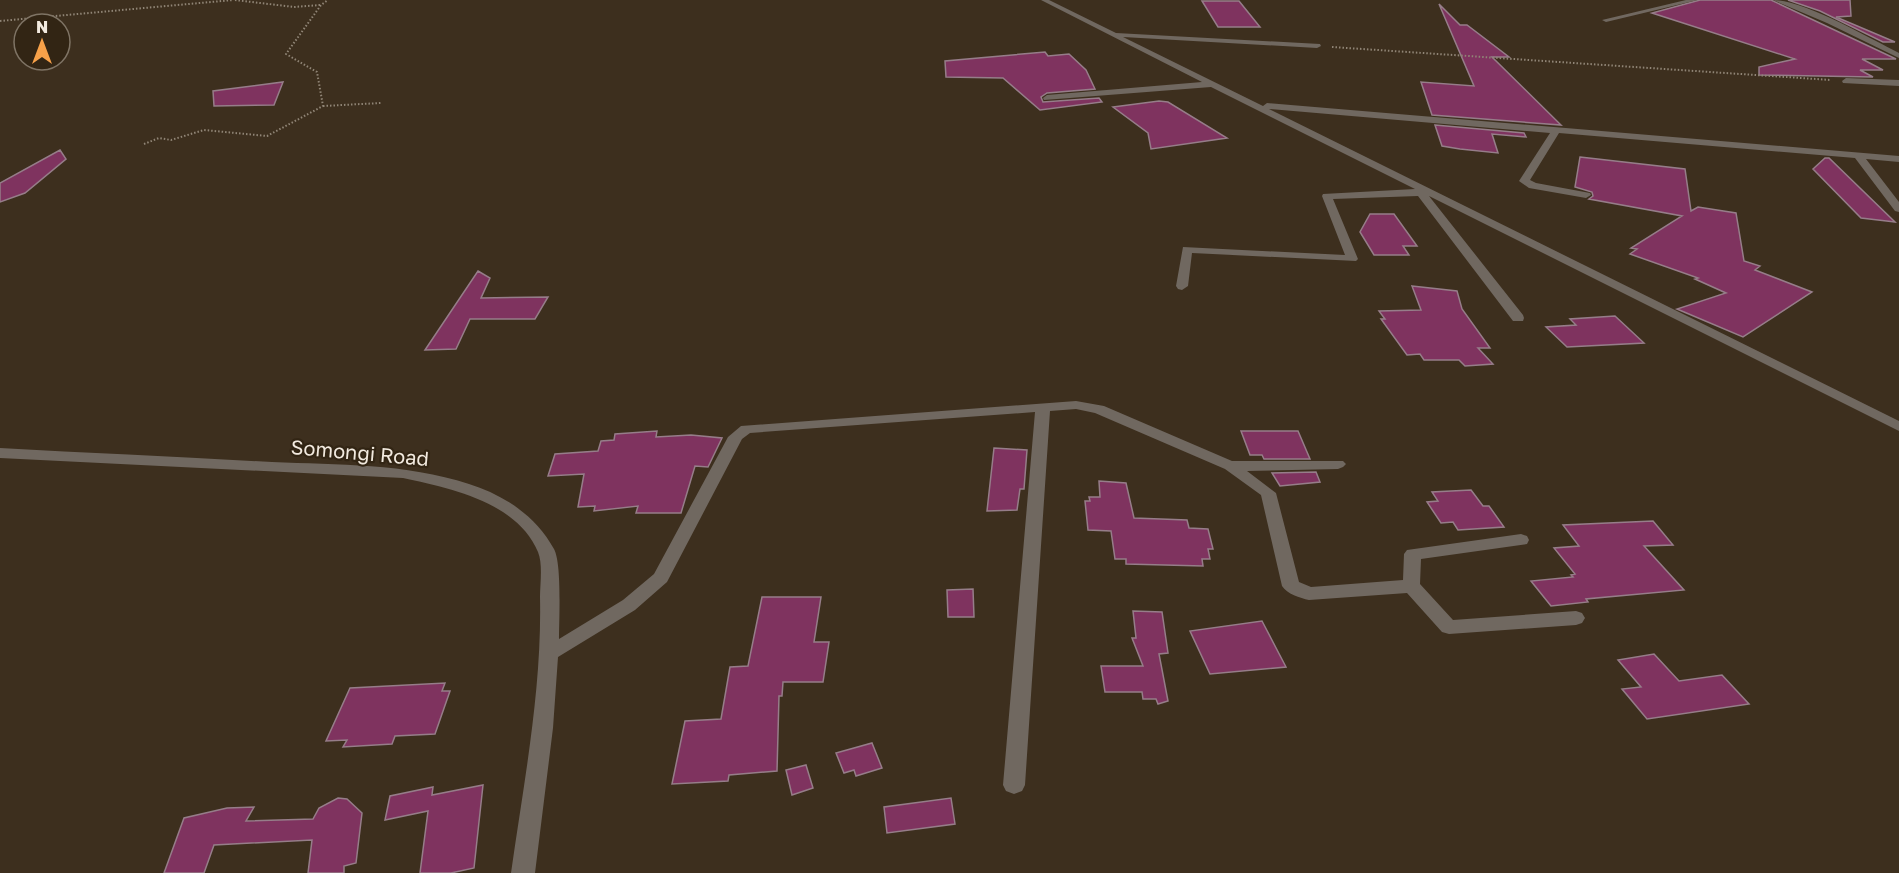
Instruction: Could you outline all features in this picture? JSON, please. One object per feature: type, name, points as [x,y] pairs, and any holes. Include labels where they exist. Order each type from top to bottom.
[{"type":"street","points":[[1044,0],[1899,428]]},
{"type":"street","points":[[1606,20],[1695,0]]},
{"type":"street","points":[[1776,0],[1830,21],[1899,56]]},
{"type":"street","points":[[1113,34],[1317,46]]},
{"type":"street","points":[[1846,81],[1899,83]]},
{"type":"street","points":[[1047,98],[1213,84]]},
{"type":"street","points":[[1258,106],[1899,159]]},
{"type":"street","points":[[1556,130],[1524,181],[1533,186],[1586,195]]},
{"type":"street","points":[[1858,155],[1899,209]]},
{"type":"street","points":[[1182,286],[1187,249],[1352,259],[1327,196],[1426,192]]},
{"type":"street","points":[[1426,192],[1518,318]]},
{"type":"street","points":[[550,653],[629,605],[661,578],[736,437],[746,429],[1076,405],[1099,409],[1230,466],[1268,493],[1291,586],[1309,594],[1411,586]]},
{"type":"street","points":[[1014,785],[1043,408]]},
{"type":"street","name":"Somongi Road","points":[[0,453],[402,473],[446,482],[493,498],[520,516],[547,552],[550,653],[523,873]]},
{"type":"street","points":[[1230,466],[1338,464]]},
{"type":"street","points":[[1521,540],[1413,554],[1411,586],[1449,627],[1576,618]]},
{"type":"path","points":[[0,21],[234,0],[294,7],[321,5]]},
{"type":"path","points":[[323,106],[317,72],[286,54],[321,5],[328,0]]},
{"type":"path","points":[[1317,46],[1846,81]]},
{"type":"path","points":[[144,144],[159,138],[171,141],[204,130],[267,136],[323,106],[381,103]]},
{"type":"building","points":[[1700,0],[1771,0],[1896,59],[1862,59],[1883,70],[1860,70],[1873,77],[1759,75],[1759,67],[1795,59],[1652,13]]},
{"type":"building","points":[[1788,0],[1850,0],[1851,16],[1836,17],[1895,42],[1883,42],[1820,11]]},
{"type":"building","points":[[1202,1],[1239,1],[1260,27],[1218,27]]},
{"type":"building","points":[[1439,4],[1460,25],[1467,25],[1509,57],[1492,57],[1561,125],[1432,115],[1421,82],[1474,86]]},
{"type":"building","points":[[1045,52],[1048,56],[1069,54],[1086,70],[1095,89],[1047,93],[1041,97],[1043,102],[1099,98],[1102,102],[1040,110],[1003,78],[946,77],[945,61]]},
{"type":"building","points":[[283,82],[274,105],[214,106],[213,91]]},
{"type":"building","points":[[1159,101],[1168,102],[1227,138],[1151,149],[1148,133],[1113,107]]},
{"type":"building","points":[[1435,125],[1524,133],[1526,137],[1492,134],[1498,153],[1460,149],[1442,146]]},
{"type":"building","points":[[60,150],[66,159],[25,193],[0,202],[0,183]]},
{"type":"building","points":[[1580,157],[1685,169],[1691,211],[1698,207],[1736,213],[1744,261],[1760,266],[1755,270],[1812,292],[1743,337],[1677,309],[1726,293],[1695,279],[1698,278],[1630,254],[1637,249],[1631,248],[1682,216],[1589,199],[1593,196],[1592,192],[1575,187]]},
{"type":"building","points":[[1825,158],[1829,158],[1895,222],[1861,218],[1813,169]]},
{"type":"building","points":[[1370,214],[1394,214],[1417,246],[1403,246],[1409,255],[1374,255],[1360,232]]},
{"type":"building","points":[[478,271],[490,278],[481,298],[548,297],[535,319],[470,319],[456,349],[425,350]]},
{"type":"building","points":[[1412,286],[1457,291],[1462,309],[1490,348],[1478,348],[1493,364],[1465,366],[1459,360],[1424,360],[1420,354],[1407,355],[1381,319],[1385,319],[1379,311],[1421,310]]},
{"type":"building","points":[[1615,316],[1644,343],[1567,347],[1546,327],[1576,325],[1570,319]]},
{"type":"building","points":[[657,431],[656,437],[691,435],[722,438],[708,467],[695,466],[681,513],[636,513],[638,506],[594,511],[595,506],[578,507],[584,474],[548,476],[555,454],[598,451],[601,441],[614,440],[615,434]]},
{"type":"building","points":[[1241,431],[1298,431],[1310,459],[1264,459],[1262,455],[1250,455]]},
{"type":"building","points":[[994,448],[1027,450],[1024,489],[1020,489],[1017,510],[987,511]]},
{"type":"building","points":[[1316,472],[1320,482],[1280,486],[1272,473]]},
{"type":"building","points":[[1099,481],[1126,483],[1134,518],[1187,520],[1189,528],[1208,529],[1213,549],[1208,549],[1210,559],[1202,559],[1203,566],[1126,564],[1126,559],[1115,559],[1111,531],[1088,530],[1085,501],[1090,501],[1089,497],[1100,497]]},
{"type":"building","points":[[1471,490],[1483,506],[1489,506],[1504,527],[1458,530],[1453,522],[1441,523],[1427,502],[1438,501],[1432,492]]},
{"type":"building","points":[[1653,521],[1673,545],[1644,546],[1684,590],[1586,599],[1588,602],[1551,606],[1531,581],[1573,577],[1571,575],[1575,574],[1554,548],[1579,546],[1563,525]]},
{"type":"building","points":[[973,589],[974,617],[948,617],[947,590]]},
{"type":"building","points":[[762,597],[821,597],[814,642],[829,642],[823,682],[783,682],[782,696],[779,696],[777,771],[729,775],[728,781],[672,784],[685,721],[721,719],[730,667],[748,666]]},
{"type":"building","points":[[1133,611],[1162,612],[1168,653],[1159,654],[1168,701],[1158,704],[1156,699],[1143,699],[1142,692],[1105,692],[1101,666],[1143,666],[1132,638],[1136,638]]},
{"type":"building","points":[[1262,621],[1286,667],[1210,674],[1190,631]]},
{"type":"building","points":[[1654,654],[1679,681],[1722,675],[1749,704],[1647,719],[1622,689],[1641,687],[1618,660]]},
{"type":"building","points":[[445,683],[442,691],[450,691],[435,734],[395,736],[392,744],[343,747],[347,740],[326,741],[350,688]]},
{"type":"building","points":[[872,743],[882,768],[856,776],[854,770],[844,773],[836,753]]},
{"type":"building","points":[[806,765],[813,788],[792,795],[786,770]]},
{"type":"building","points":[[483,785],[474,868],[451,873],[420,873],[428,811],[385,820],[390,796],[433,787],[432,795]]},
{"type":"building","points":[[338,798],[347,799],[362,813],[356,863],[344,866],[344,873],[308,873],[312,840],[214,845],[204,873],[164,873],[184,818],[227,808],[254,807],[246,821],[313,819],[319,808]]},
{"type":"building","points":[[951,798],[955,824],[887,833],[884,807]]}]
